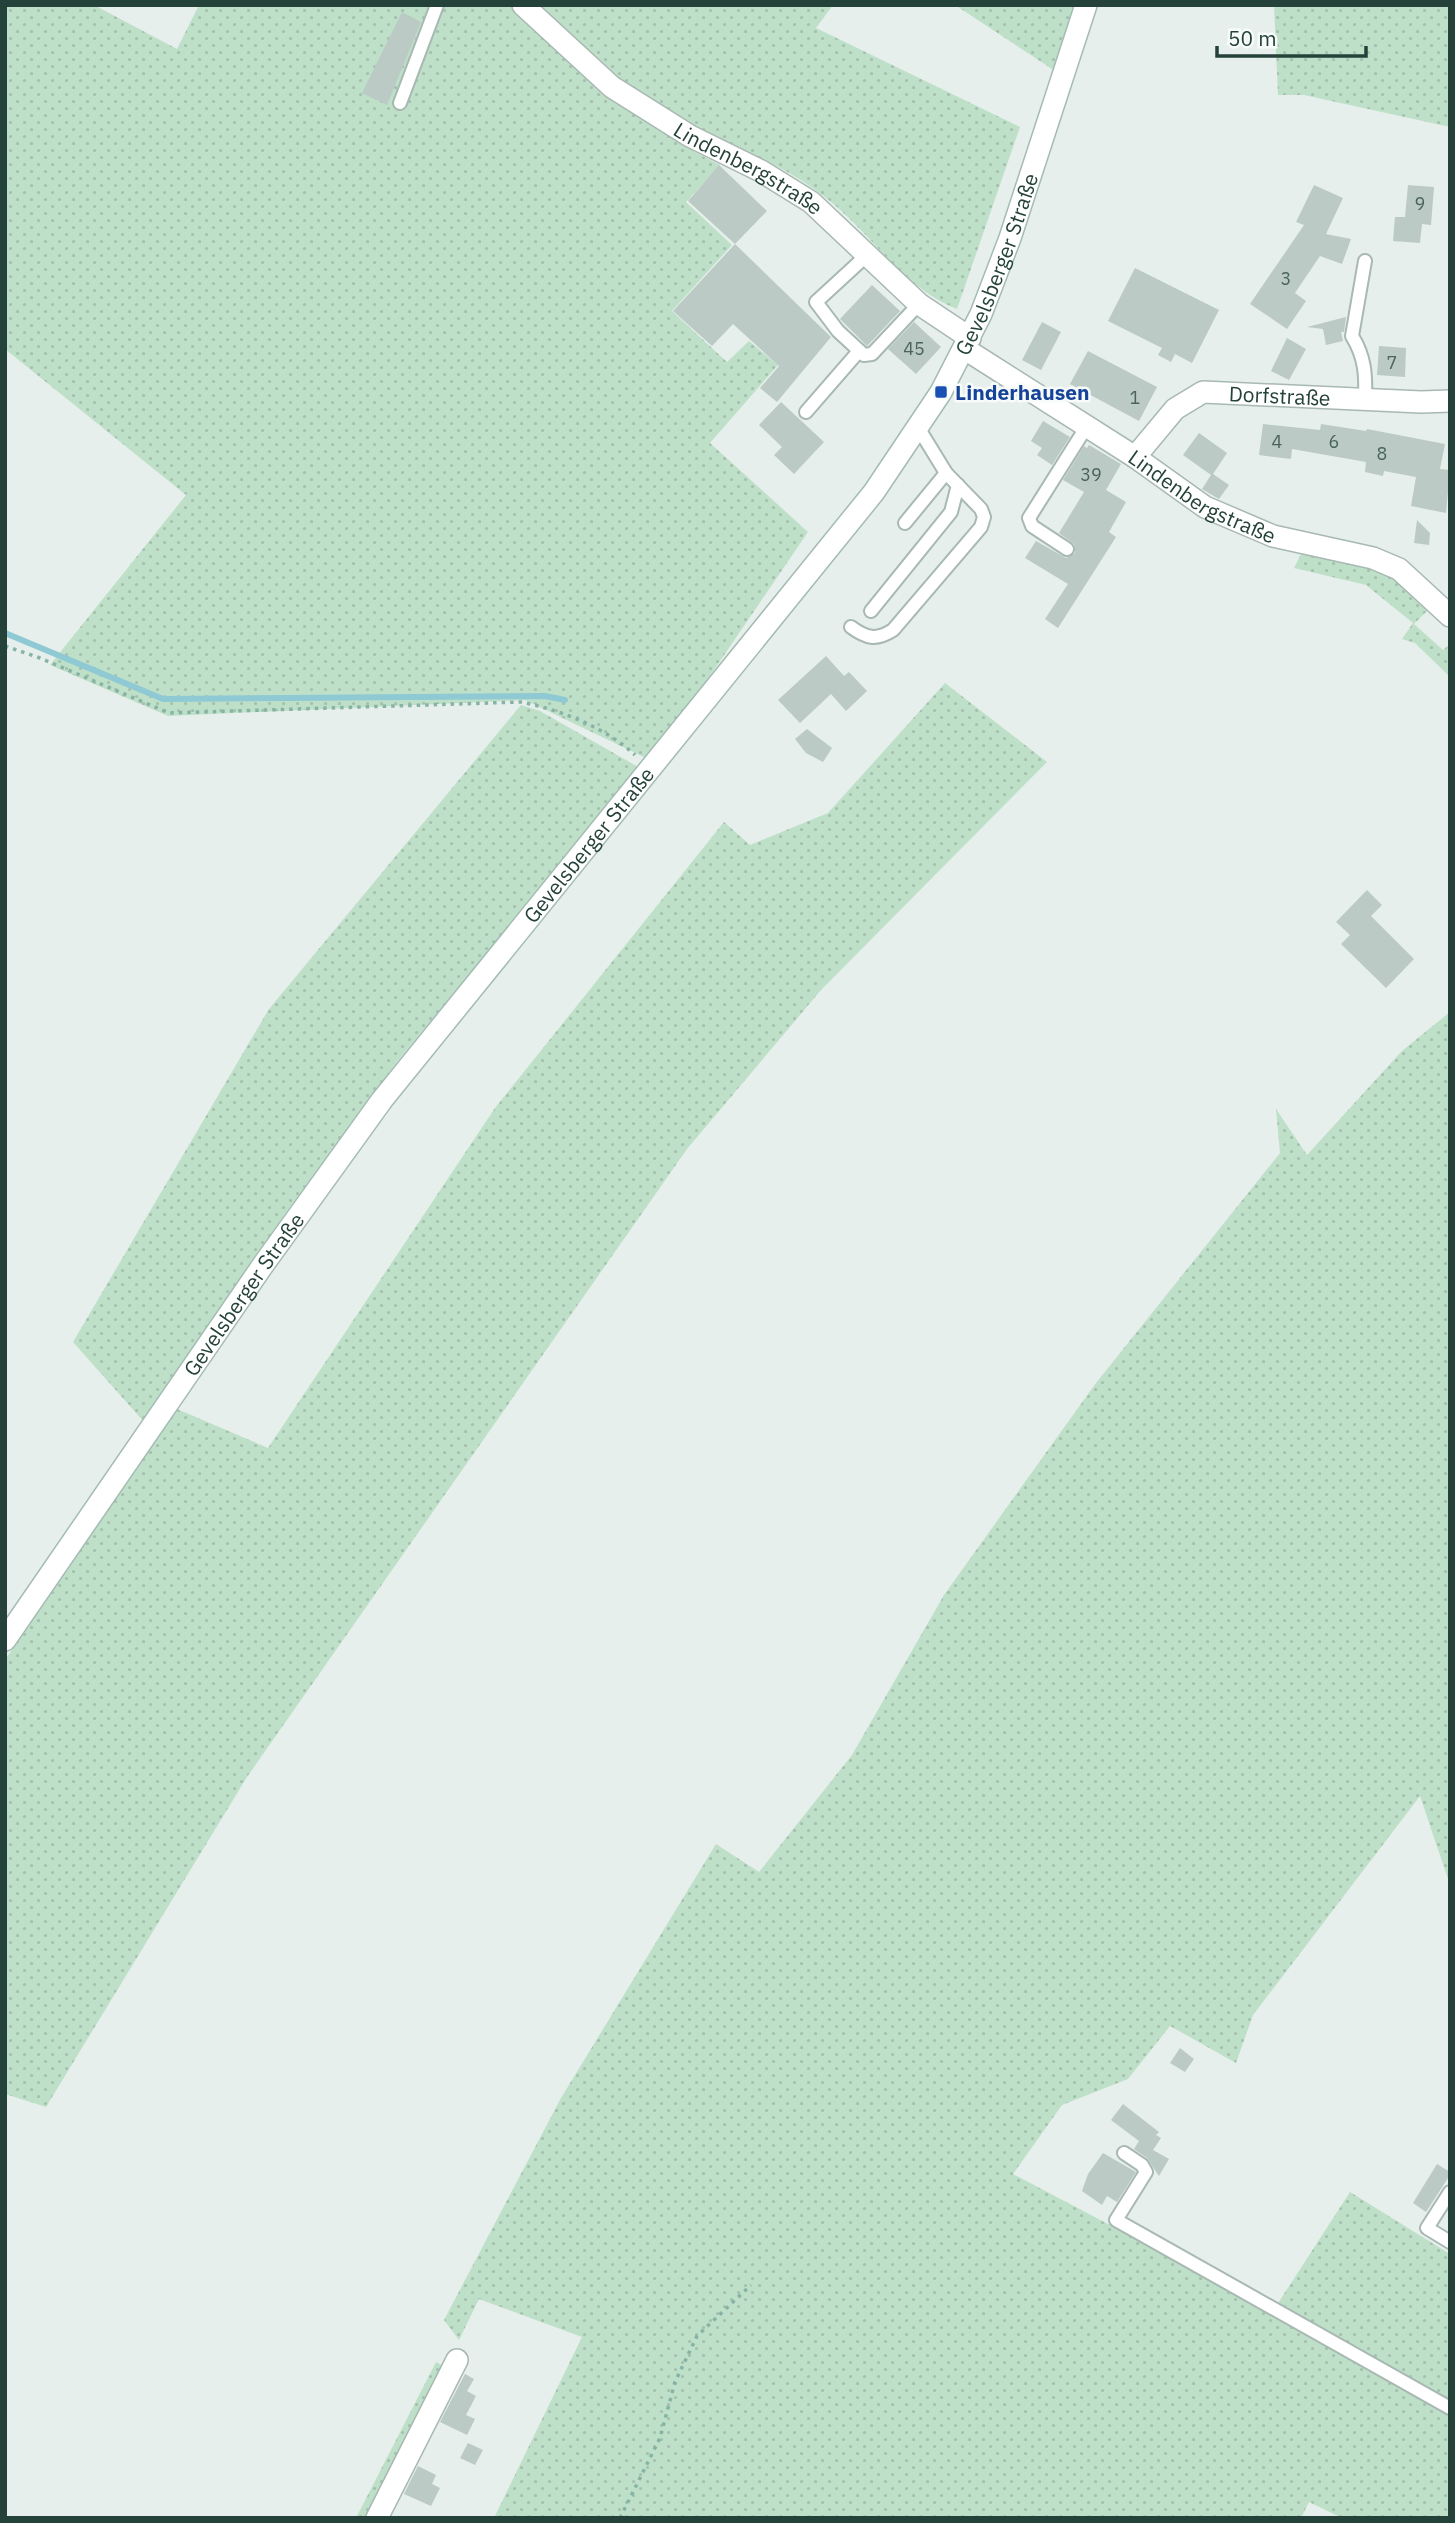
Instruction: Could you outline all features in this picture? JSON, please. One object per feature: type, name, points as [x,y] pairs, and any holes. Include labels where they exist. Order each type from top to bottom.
[{"type":"main road","name":"Lindenbergstraße","points":[[523,5],[612,87],[690,136],[788,187],[831,218],[919,304],[968,344],[1205,507],[1273,536],[1373,558],[1399,569],[1450,616]]},
{"type":"main road","name":"Gevelsberger Straße","points":[[5,1640],[263,1265],[374,1111],[874,492],[919,429],[968,344],[1010,238],[1086,5]]},
{"type":"main road","name":"Dorfstraße","points":[[1135,457],[1175,409],[1203,392],[1450,401]]},
{"type":"main road","points":[[377,2518],[457,2360]]},
{"type":"lane","points":[[400,103],[437,5]]},
{"type":"lane","points":[[867,255],[816,302],[838,331],[859,351],[867,356],[872,355],[919,304]]},
{"type":"lane","points":[[1365,261],[1352,336],[1361,351],[1366,376],[1365,399]]},
{"type":"lane","points":[[806,412],[859,351]]},
{"type":"lane","points":[[1067,549],[1032,526],[1029,518],[1087,426]]},
{"type":"lane","points":[[851,627],[864,637],[874,638],[893,630],[981,527],[984,517],[981,509],[946,473],[919,429]]},
{"type":"lane","points":[[905,523],[946,473]]},
{"type":"lane","points":[[871,611],[951,512],[957,485]]},
{"type":"lane","points":[[1124,2153],[1142,2165],[1146,2172],[1116,2220],[1450,2408]]},
{"type":"lane","points":[[1450,2192],[1427,2228],[1450,2242]]},
{"type":"path","points":[[5,646],[40,658],[169,713],[521,702],[544,707],[580,721],[626,747],[650,769]]},
{"type":"path","points":[[620,2518],[660,2438],[675,2382],[697,2336],[751,2285]]},
{"type":"green space","points":[[5,5],[94,5],[177,49],[199,5],[833,5],[816,28],[1020,127],[957,309],[921,289],[831,202],[786,172],[705,132],[693,151],[720,165],[686,202],[732,245],[672,311],[727,362],[749,341],[778,365],[710,443],[808,532],[652,761],[525,700],[168,716],[50,665],[186,495],[5,349]]},
{"type":"green space","points":[[955,5],[1087,5],[1058,73]]},
{"type":"green space","points":[[1274,5],[1450,5],[1450,127],[1304,95],[1278,95]]},
{"type":"green space","points":[[1304,548],[1388,572],[1428,610],[1414,624],[1443,650],[1450,644],[1450,677],[1415,643],[1402,639],[1413,623],[1366,585],[1294,568]]},
{"type":"green space","points":[[945,683],[1047,762],[821,990],[687,1149],[247,1777],[46,2107],[5,2094],[5,1660],[177,1409],[268,1448],[495,1108],[724,822],[750,845],[828,813]]},
{"type":"green space","points":[[521,705],[540,711],[640,768],[396,1063],[285,1214],[145,1423],[73,1342],[269,1009]]},
{"type":"green space","points":[[1450,1012],[1450,1885],[1420,1796],[1253,2015],[1236,2063],[1170,2026],[1128,2079],[1062,2105],[1013,2174],[1273,2311],[1350,2192],[1450,2254],[1450,2403],[1413,2395],[1450,2416],[1450,2518],[1342,2518],[1309,2502],[1301,2518],[494,2518],[582,2337],[479,2299],[459,2340],[444,2320],[561,2098],[716,1844],[759,1872],[852,1755],[944,1595],[1096,1383],[1280,1153],[1276,1109],[1307,1155],[1402,1051]]},
{"type":"green space","points":[[436,2362],[445,2367],[370,2518],[356,2518]]},
{"type":"building","points":[[402,12],[421,22],[387,105],[362,93]]},
{"type":"building","points":[[719,165],[767,211],[735,244],[688,201]]},
{"type":"building","points":[[1314,185],[1343,198],[1326,234],[1351,239],[1342,264],[1320,256],[1295,293],[1306,301],[1287,329],[1250,304],[1304,225],[1296,222]]},
{"type":"building","points":[[1408,185],[1434,187],[1431,225],[1422,224],[1420,243],[1393,241],[1395,217],[1405,217]]},
{"type":"building","points":[[735,244],[831,337],[777,402],[760,388],[779,366],[733,324],[712,346],[673,311]]},
{"type":"building","points":[[1135,268],[1219,310],[1192,363],[1175,354],[1171,362],[1158,355],[1162,348],[1108,321]]},
{"type":"building","points":[[872,285],[900,311],[867,346],[840,319]]},
{"type":"building","points":[[1346,317],[1344,332],[1341,332],[1343,341],[1326,345],[1323,329],[1307,327]]},
{"type":"building","points":[[914,322],[941,347],[916,374],[888,349]]},
{"type":"building","points":[[1042,322],[1061,332],[1041,370],[1022,360]]},
{"type":"building","points":[[1287,338],[1306,349],[1289,380],[1271,371]]},
{"type":"building","points":[[1379,346],[1406,348],[1405,377],[1377,375]]},
{"type":"building","points":[[1088,351],[1157,387],[1139,421],[1070,384]]},
{"type":"building","points":[[781,402],[824,442],[794,474],[774,455],[782,447],[759,425]]},
{"type":"building","points":[[1043,421],[1070,437],[1052,465],[1037,455],[1042,448],[1031,441]]},
{"type":"building","points":[[1263,424],[1320,430],[1321,424],[1367,429],[1445,444],[1440,469],[1450,470],[1446,513],[1411,506],[1416,477],[1384,471],[1383,476],[1365,472],[1366,462],[1292,449],[1291,459],[1259,455]]},
{"type":"building","points":[[1199,433],[1227,453],[1213,474],[1229,485],[1219,499],[1202,489],[1211,475],[1183,455]]},
{"type":"building","points":[[1089,445],[1121,464],[1106,490],[1126,502],[1109,532],[1116,537],[1058,628],[1045,619],[1068,584],[1025,558],[1036,541],[1066,558],[1075,553],[1074,544],[1059,533],[1084,492],[1063,480],[1084,446],[1087,448]]},
{"type":"building","points":[[1417,520],[1430,533],[1429,545],[1414,543]]},
{"type":"building","points":[[826,656],[844,676],[849,672],[867,691],[846,711],[831,694],[800,723],[778,700]]},
{"type":"building","points":[[807,729],[832,748],[823,762],[806,753],[795,739]]},
{"type":"building","points":[[1367,890],[1382,905],[1371,916],[1414,959],[1386,988],[1341,944],[1350,935],[1336,922]]},
{"type":"building","points":[[1180,2048],[1194,2059],[1185,2072],[1170,2063]]},
{"type":"building","points":[[1123,2104],[1159,2132],[1156,2135],[1161,2138],[1153,2150],[1169,2159],[1159,2176],[1147,2158],[1134,2149],[1139,2141],[1111,2120]]},
{"type":"building","points":[[1103,2153],[1136,2172],[1117,2202],[1107,2196],[1102,2205],[1082,2191],[1088,2174]]},
{"type":"building","points":[[1437,2164],[1450,2172],[1450,2175],[1426,2212],[1413,2203]]},
{"type":"building","points":[[465,2374],[474,2379],[467,2391],[476,2396],[466,2415],[475,2419],[467,2435],[440,2422]]},
{"type":"building","points":[[468,2443],[483,2450],[475,2465],[460,2458]]},
{"type":"building","points":[[418,2466],[436,2475],[432,2484],[440,2488],[431,2506],[404,2494]]},
{"type":"waterway","points":[[5,633],[163,699],[545,696],[565,700]]},
{"type":"place","name":"Linderhausen","points":[[941,392]]}]
